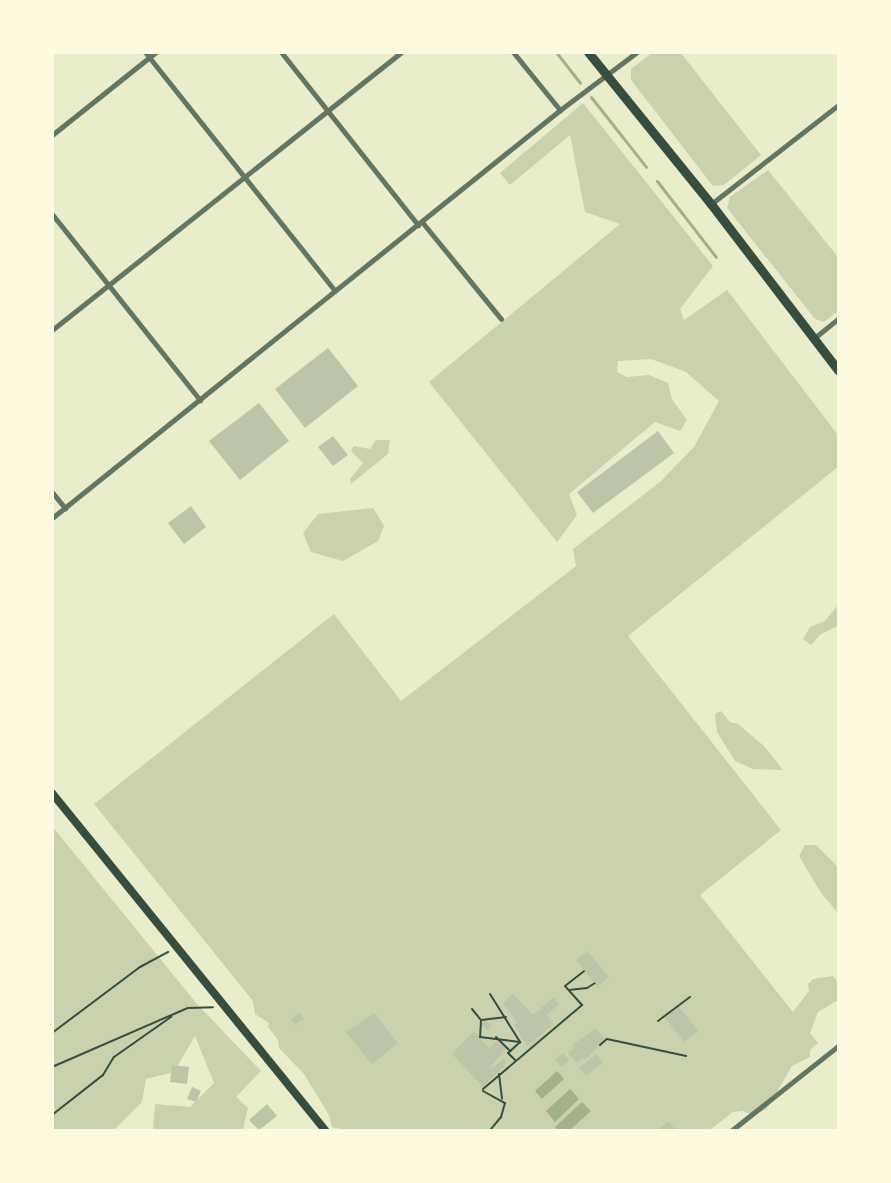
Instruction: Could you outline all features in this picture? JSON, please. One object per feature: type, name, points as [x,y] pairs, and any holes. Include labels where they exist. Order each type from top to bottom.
[{"type":"main road","points":[[588,52],[711,204],[838,370]]},
{"type":"main road","points":[[52,793],[326,1130]]},
{"type":"street","points":[[145,52],[335,291]]},
{"type":"street","points":[[52,135],[156,52]]},
{"type":"street","points":[[281,52],[420,224],[501,319]]},
{"type":"street","points":[[52,330],[402,52]]},
{"type":"street","points":[[513,52],[560,110]]},
{"type":"street","points":[[52,518],[560,110],[637,52]]},
{"type":"street","points":[[711,204],[838,105]]},
{"type":"street","points":[[52,214],[200,400]]},
{"type":"street","points":[[814,339],[838,319]]},
{"type":"street","points":[[52,492],[65,508]]},
{"type":"street","points":[[732,1130],[838,1046]]},
{"type":"path","points":[[52,1033],[140,967],[177,947]]},
{"type":"path","points":[[502,1100],[483,1090],[515,1060],[582,1005],[565,986],[584,970]]},
{"type":"path","points":[[569,990],[587,988],[594,983]]},
{"type":"path","points":[[490,994],[520,1042]]},
{"type":"path","points":[[658,1021],[690,997]]},
{"type":"path","points":[[52,1067],[188,1008],[226,1007]]},
{"type":"path","points":[[472,1009],[481,1020],[480,1037],[496,1037],[520,1042]]},
{"type":"path","points":[[52,1115],[103,1075],[114,1057],[174,1014]]},
{"type":"path","points":[[481,1020],[506,1017]]},
{"type":"path","points":[[496,1037],[510,1051],[515,1060]]},
{"type":"path","points":[[600,1045],[607,1039],[686,1056]]},
{"type":"path","points":[[510,1051],[520,1042]]},
{"type":"path","points":[[490,1130],[505,1108],[502,1100],[499,1074]]},
{"type":"shaded area","points":[[652,53],[681,53],[761,155],[724,185],[713,186],[631,80],[631,69]]},
{"type":"shaded area","points":[[583,103],[713,266],[680,309],[684,320],[727,290],[838,435],[838,467],[628,636],[781,830],[700,895],[793,1012],[809,991],[808,984],[813,979],[833,976],[838,983],[838,1000],[818,1012],[810,1033],[818,1043],[810,1050],[810,1057],[792,1066],[767,1109],[752,1115],[743,1111],[733,1112],[710,1130],[344,1130],[332,1127],[329,1115],[304,1074],[279,1048],[278,1040],[268,1027],[269,1023],[255,1014],[253,1001],[94,804],[334,614],[401,701],[576,566],[573,549],[660,482],[694,447],[719,401],[686,372],[651,359],[618,361],[617,372],[627,377],[649,375],[668,383],[672,399],[687,420],[680,431],[655,422],[569,494],[577,515],[557,542],[429,382],[620,224],[585,212],[570,135],[510,185],[500,173]]},
{"type":"shaded area","points":[[768,170],[838,257],[838,311],[824,322],[815,319],[727,208],[730,197]]},
{"type":"shaded area","points":[[376,440],[390,440],[388,454],[351,484],[350,479],[363,463],[351,451],[354,446],[370,449]]},
{"type":"shaded area","points":[[373,508],[384,526],[378,541],[343,561],[311,552],[303,533],[318,514]]},
{"type":"shaded area","points":[[838,605],[838,626],[821,634],[811,645],[803,639],[810,627],[825,621]]},
{"type":"shaded area","points":[[721,711],[730,722],[738,724],[764,746],[783,770],[753,769],[735,761],[717,732],[715,714]]},
{"type":"shaded area","points":[[52,826],[197,1004],[261,1071],[236,1097],[248,1108],[243,1130],[153,1130],[155,1104],[190,1107],[214,1083],[195,1036],[174,1072],[146,1079],[142,1102],[114,1130],[53,1130]]},
{"type":"shaded area","points":[[805,845],[816,845],[838,867],[838,913],[821,893],[799,856]]},
{"type":"shaded area","points":[[557,1071],[564,1079],[542,1099],[535,1091]]},
{"type":"shaded area","points":[[570,1089],[579,1099],[555,1122],[546,1111]]},
{"type":"shaded area","points":[[582,1102],[591,1111],[570,1130],[558,1130],[555,1127]]},
{"type":"building","points":[[328,348],[358,386],[305,428],[275,389]]},
{"type":"building","points":[[259,403],[289,441],[240,480],[209,441]]},
{"type":"building","points":[[658,431],[674,453],[593,513],[577,492]]},
{"type":"building","points":[[333,436],[348,455],[333,466],[318,447]]},
{"type":"building","points":[[191,506],[206,527],[184,544],[168,523]]},
{"type":"building","points":[[587,951],[609,977],[597,987],[576,960]]},
{"type":"building","points":[[513,994],[533,1015],[554,997],[559,1004],[547,1015],[554,1024],[527,1046],[514,1025],[517,1022],[503,1003]]},
{"type":"building","points":[[679,1007],[698,1031],[684,1042],[665,1018]]},
{"type":"building","points":[[299,1013],[304,1018],[295,1025],[291,1020]]},
{"type":"building","points":[[374,1013],[398,1043],[372,1064],[346,1032]]},
{"type":"building","points":[[485,1019],[492,1026],[487,1030],[481,1024]]},
{"type":"building","points":[[596,1028],[605,1039],[585,1060],[583,1058],[577,1063],[568,1053],[574,1048],[572,1045]]},
{"type":"building","points":[[474,1031],[489,1048],[498,1040],[506,1049],[491,1066],[493,1068],[503,1059],[507,1063],[483,1087],[452,1054]]},
{"type":"building","points":[[563,1053],[569,1060],[561,1067],[555,1060]]},
{"type":"building","points":[[596,1054],[603,1062],[586,1076],[579,1068]]},
{"type":"building","points":[[172,1065],[189,1067],[187,1084],[170,1082]]},
{"type":"building","points":[[192,1087],[201,1091],[196,1102],[187,1099]]},
{"type":"building","points":[[267,1104],[277,1116],[259,1130],[249,1120]]},
{"type":"building","points":[[668,1121],[676,1130],[657,1130]]},
{"type":"waterway","points":[[556,52],[580,83]]},
{"type":"waterway","points":[[591,97],[646,167]]},
{"type":"waterway","points":[[657,181],[716,257]]}]
